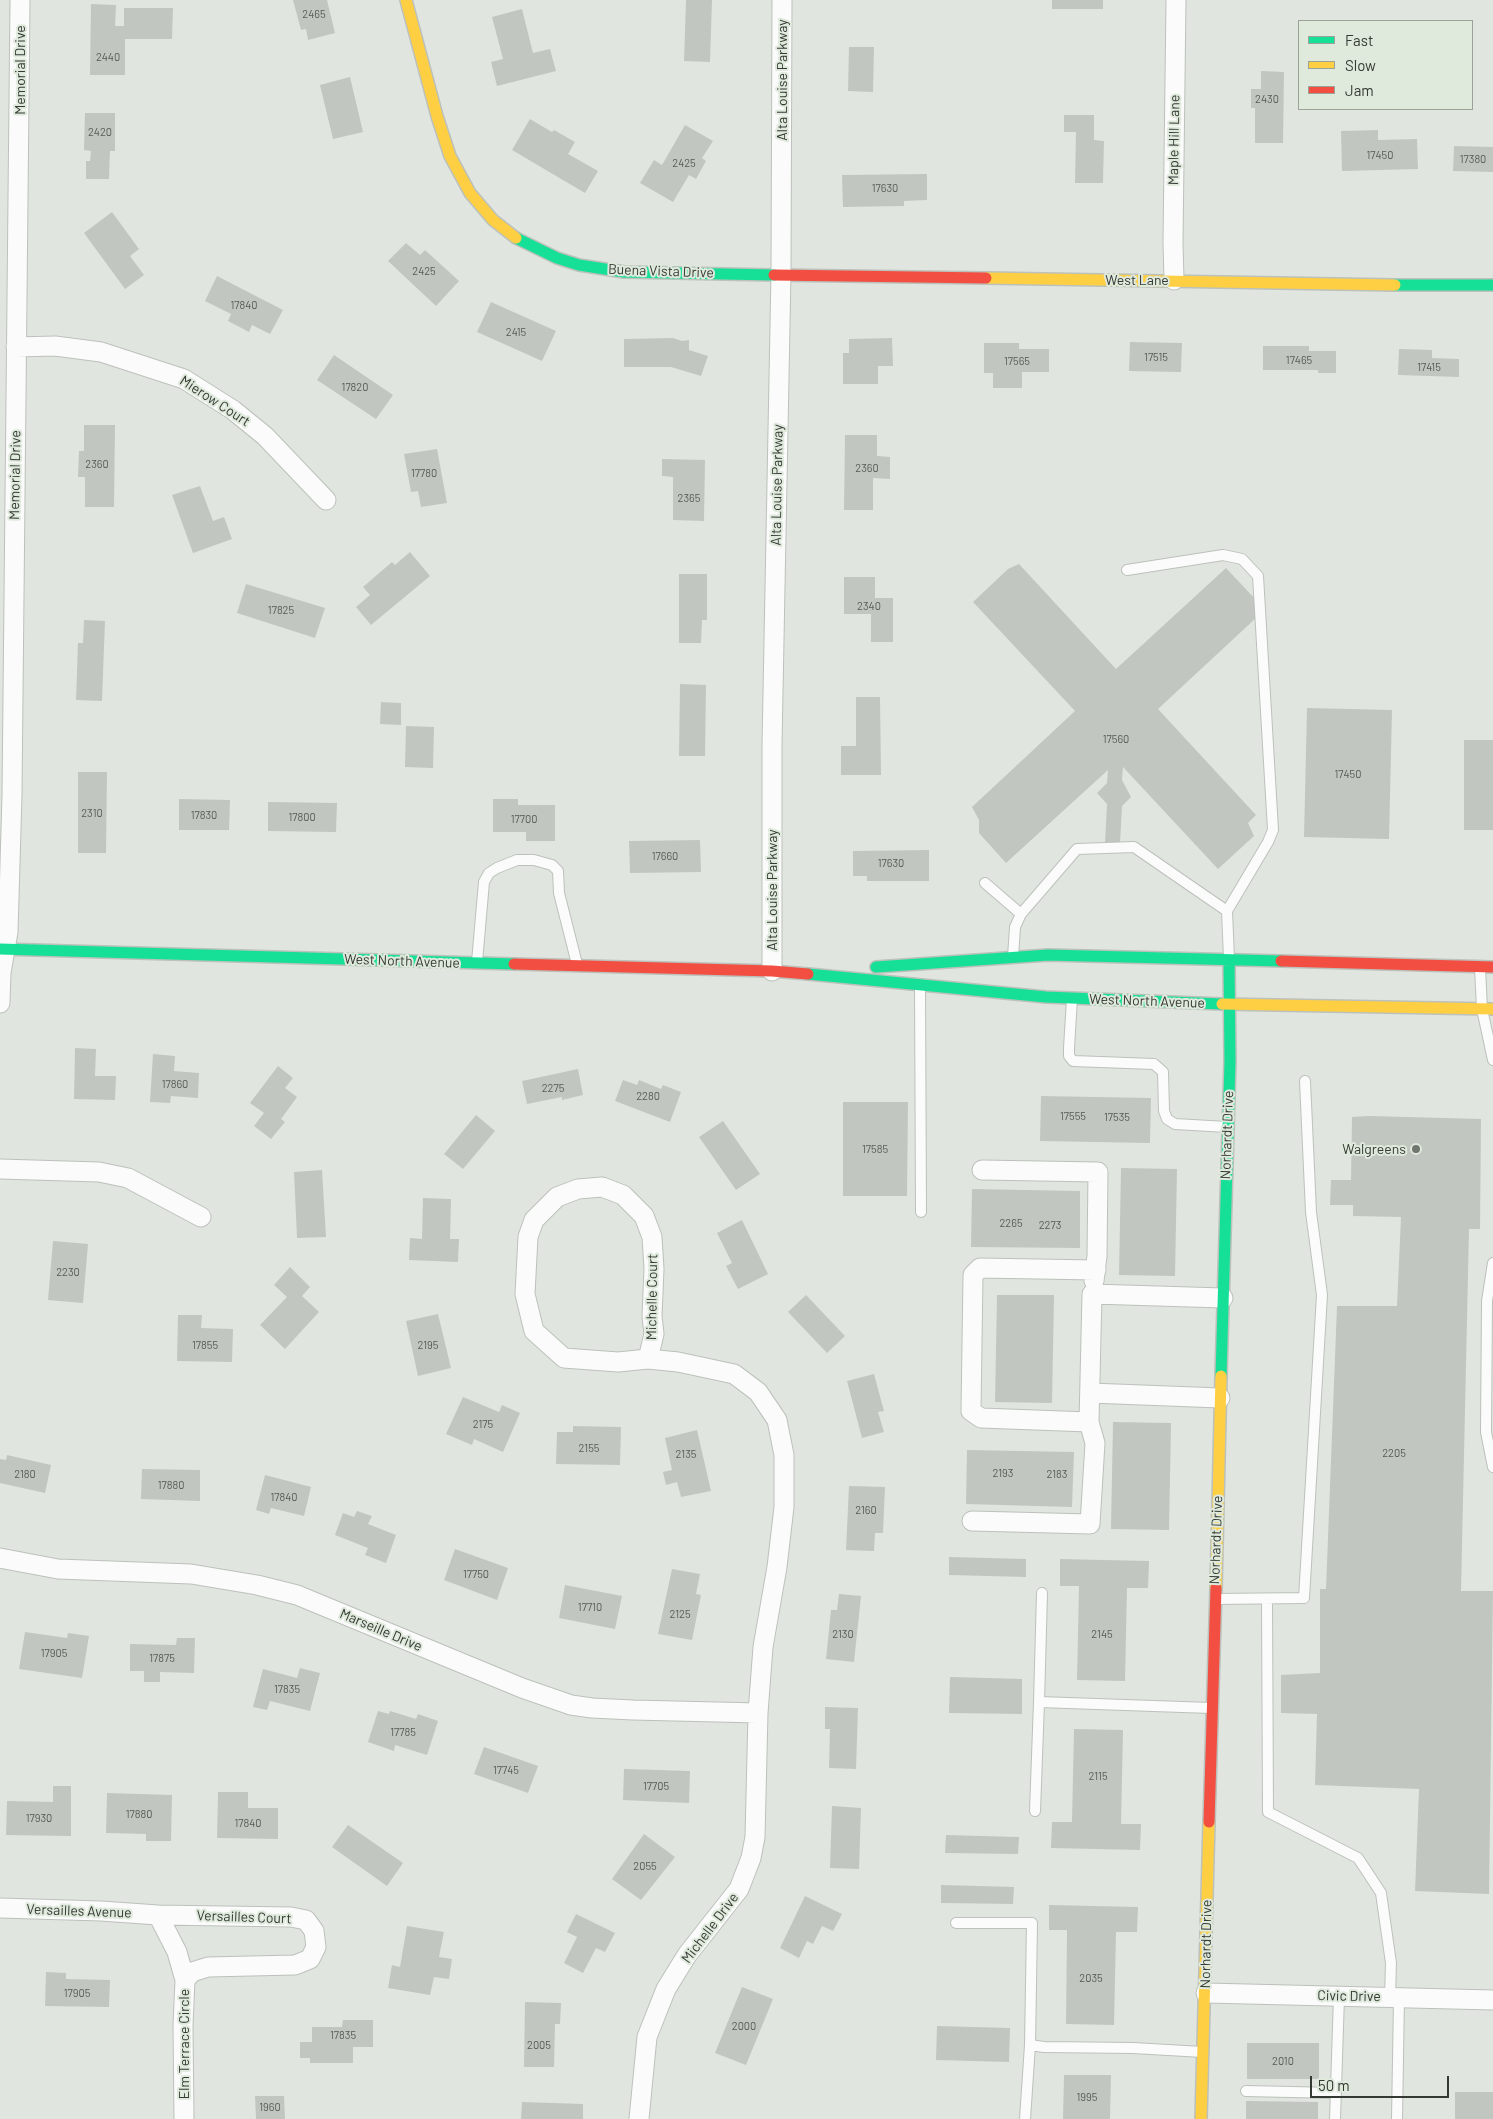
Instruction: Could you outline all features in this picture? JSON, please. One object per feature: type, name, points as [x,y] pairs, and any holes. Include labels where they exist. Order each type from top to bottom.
[{"type":"street","name":"Memorial Drive","points":[[0,1002],[3,950],[8,932],[12,794],[20,0]]},
{"type":"street","name":"Buena Vista Drive","points":[[406,0],[437,116],[450,156],[470,193],[493,220],[518,239],[557,258],[601,269],[624,272],[781,274]]},
{"type":"street","name":"Alta Louise Parkway","points":[[772,970],[772,744],[781,274],[782,0]]},
{"type":"street","name":"Maple Hill Lane","points":[[1174,280],[1172,242],[1176,0]]},
{"type":"street","name":"West Lane","points":[[781,274],[1130,281],[1174,280],[1276,284],[1493,285]]},
{"type":"street","name":"Mierow Court","points":[[16,348],[55,346],[101,352],[184,379],[233,410],[265,436],[326,500]]},
{"type":"street","name":"West North Avenue","points":[[3,950],[772,970],[1046,997],[1230,1004],[1488,1009]]},
{"type":"street","name":"West North Avenue","points":[[803,972],[1048,955],[1493,967]]},
{"type":"street","name":"Norhardt Drive","points":[[1201,2119],[1206,1992],[1214,1600],[1228,1128],[1229,960]]},
{"type":"street","points":[[0,1169],[99,1172],[128,1178],[201,1216]]},
{"type":"street","points":[[972,1522],[1090,1524],[1096,1443],[1089,1422],[1092,1294],[1096,1270],[1098,1172],[982,1170]]},
{"type":"street","name":"Michelle Court","points":[[648,1359],[654,1334],[652,1316],[654,1269],[652,1237],[644,1216],[624,1195],[602,1187],[578,1188],[557,1197],[534,1220],[528,1237],[525,1294],[534,1331],[564,1358],[618,1362],[648,1359],[678,1362],[734,1374],[758,1392],[777,1420],[784,1455],[784,1507],[777,1567],[763,1647],[758,1713]]},
{"type":"street","points":[[1089,1422],[981,1418],[971,1411],[973,1275],[980,1268],[1096,1270]]},
{"type":"street","points":[[1092,1294],[1222,1298]]},
{"type":"street","points":[[1090,1393],[1220,1398]]},
{"type":"street","name":"Marseille Drive","points":[[0,1558],[58,1569],[191,1574],[223,1578],[273,1589],[297,1596],[522,1688],[571,1705],[633,1710],[758,1713]]},
{"type":"street","name":"Michelle Drive","points":[[638,2119],[647,2037],[666,1990],[687,1955],[739,1889],[751,1858],[755,1837],[758,1713]]},
{"type":"street","name":"Versailles Avenue","points":[[0,1908],[158,1915]]},
{"type":"street","name":"Versailles Court","points":[[158,1915],[291,1917],[306,1920],[314,1931],[316,1947],[310,1959],[295,1965],[208,1967],[192,1972],[185,1980]]},
{"type":"street","name":"Elm Terrace Circle","points":[[158,1915],[177,1952],[185,1980],[183,2026],[184,2119]]},
{"type":"street","name":"Civic Drive","points":[[1206,1992],[1493,2000]]},
{"type":"lane","points":[[1127,570],[1222,555],[1242,559],[1258,576],[1273,830],[1268,842],[1227,911],[1229,960]]},
{"type":"lane","points":[[1013,958],[1015,927],[1021,914],[1077,849],[1134,847],[1227,911]]},
{"type":"lane","points":[[477,963],[484,882],[489,873],[507,862],[534,860],[552,865],[558,871],[563,912],[577,966]]},
{"type":"lane","points":[[985,883],[1021,914]]},
{"type":"lane","points":[[921,964],[921,1212]]},
{"type":"lane","points":[[1480,967],[1488,1009],[1493,1060]]},
{"type":"lane","points":[[1072,998],[1069,1056],[1073,1061],[1154,1064],[1163,1072],[1164,1111],[1167,1119],[1175,1124],[1228,1128]]},
{"type":"lane","points":[[1214,1600],[1304,1598],[1322,1294],[1311,1212],[1305,1081]]},
{"type":"lane","points":[[1493,1263],[1487,1301],[1486,1432],[1493,1467]]},
{"type":"lane","points":[[1035,1811],[1042,1593]]},
{"type":"lane","points":[[1267,1599],[1268,1812],[1358,1858],[1381,1893],[1394,1998],[1397,2119]]},
{"type":"lane","points":[[1039,1702],[1212,1708]]},
{"type":"lane","points":[[956,1923],[1032,1923],[1030,2045],[1025,2119]]},
{"type":"lane","points":[[1335,2119],[1339,1996]]},
{"type":"lane","points":[[1030,2045],[1204,2052]]},
{"type":"lane","points":[[1246,2091],[1336,2093]]},
{"type":"building","points":[[293,0],[327,0],[335,33],[308,40],[306,29],[301,30]]},
{"type":"building","points":[[686,0],[712,0],[710,62],[684,61]]},
{"type":"building","points":[[1052,0],[1103,0],[1103,9],[1052,9]]},
{"type":"building","points":[[91,4],[116,5],[115,26],[124,26],[124,8],[173,8],[172,39],[125,39],[125,75],[90,75]]},
{"type":"building","points":[[522,9],[533,53],[550,49],[556,71],[497,86],[491,62],[503,59],[492,17]]},
{"type":"building","points":[[849,47],[874,47],[873,92],[848,91]]},
{"type":"building","points":[[1261,71],[1284,72],[1283,143],[1255,143],[1255,108],[1251,108],[1251,89],[1261,89]]},
{"type":"building","points":[[350,77],[363,132],[333,139],[320,85]]},
{"type":"building","points":[[85,113],[115,113],[115,151],[110,151],[109,179],[86,179],[86,161],[90,161],[91,151],[84,150]]},
{"type":"building","points":[[1064,115],[1094,115],[1094,140],[1104,141],[1103,183],[1075,183],[1076,132],[1064,132]]},
{"type":"building","points":[[530,119],[552,132],[554,130],[575,142],[568,154],[598,171],[585,193],[512,150]]},
{"type":"building","points":[[685,125],[713,141],[702,158],[706,161],[696,179],[689,175],[673,202],[640,183],[654,160],[662,165]]},
{"type":"building","points":[[1378,130],[1378,140],[1417,139],[1418,169],[1342,171],[1341,131]]},
{"type":"building","points":[[1454,146],[1493,147],[1493,172],[1453,171]]},
{"type":"building","points":[[927,174],[927,200],[904,201],[904,206],[843,207],[842,175]]},
{"type":"building","points":[[112,212],[139,249],[130,256],[144,275],[125,289],[84,233]]},
{"type":"building","points":[[406,243],[420,255],[425,250],[459,281],[436,306],[388,261]]},
{"type":"building","points":[[217,276],[283,310],[270,334],[252,325],[249,332],[228,321],[231,314],[205,301]]},
{"type":"building","points":[[491,302],[556,331],[542,361],[477,332]]},
{"type":"building","points":[[673,338],[682,341],[689,340],[689,350],[708,356],[701,376],[671,367],[624,367],[624,339]]},
{"type":"building","points":[[892,338],[893,366],[878,366],[878,384],[843,384],[843,353],[849,353],[849,339]]},
{"type":"building","points":[[1130,342],[1182,343],[1181,372],[1129,371]]},
{"type":"building","points":[[984,343],[1019,343],[1019,349],[1049,349],[1049,372],[1022,372],[1022,388],[993,388],[993,373],[984,373]]},
{"type":"building","points":[[1263,346],[1309,346],[1309,351],[1336,351],[1336,373],[1318,373],[1318,370],[1263,370]]},
{"type":"building","points":[[1399,349],[1432,350],[1432,358],[1459,359],[1459,377],[1398,375]]},
{"type":"building","points":[[334,355],[393,395],[376,419],[317,380]]},
{"type":"building","points":[[84,425],[115,425],[114,507],[85,507],[85,477],[78,477],[79,451],[84,451]]},
{"type":"building","points":[[845,435],[877,435],[877,456],[890,457],[890,479],[873,478],[873,510],[844,510]]},
{"type":"building","points":[[437,449],[447,503],[421,507],[418,491],[411,492],[404,454]]},
{"type":"building","points":[[662,459],[705,460],[704,521],[673,520],[673,477],[662,476]]},
{"type":"building","points":[[200,486],[213,521],[224,517],[232,539],[193,553],[172,495]]},
{"type":"building","points":[[410,552],[430,576],[371,625],[356,607],[370,595],[363,587],[392,562],[395,565]]},
{"type":"building","points":[[1019,564],[1116,669],[1226,568],[1257,601],[1256,618],[1158,709],[1256,815],[1248,823],[1254,836],[1218,869],[1123,767],[1122,780],[1131,797],[1122,806],[1120,844],[1105,843],[1107,804],[1097,793],[1107,783],[1108,770],[1006,863],[979,833],[979,820],[972,807],[1075,711],[973,602],[1008,569]]},
{"type":"building","points":[[679,574],[707,574],[707,620],[702,620],[701,643],[679,643]]},
{"type":"building","points":[[844,577],[875,577],[875,598],[893,598],[893,642],[871,642],[871,614],[844,614]]},
{"type":"building","points":[[246,584],[325,608],[315,638],[237,613]]},
{"type":"building","points":[[84,620],[105,621],[102,701],[76,700],[78,643],[83,643]]},
{"type":"building","points":[[680,684],[706,685],[705,756],[679,756]]},
{"type":"building","points":[[856,697],[880,697],[881,775],[841,775],[841,746],[856,746]]},
{"type":"building","points":[[381,702],[401,703],[401,725],[380,724]]},
{"type":"building","points":[[1307,708],[1392,710],[1389,839],[1304,837]]},
{"type":"building","points":[[406,726],[434,727],[433,768],[405,767]]},
{"type":"building","points":[[1464,740],[1493,740],[1493,830],[1464,830]]},
{"type":"building","points":[[78,772],[107,772],[106,853],[78,853]]},
{"type":"building","points":[[179,799],[230,800],[229,830],[179,830]]},
{"type":"building","points":[[493,799],[518,799],[518,805],[555,805],[555,841],[526,841],[526,832],[493,832]]},
{"type":"building","points":[[268,802],[337,803],[336,832],[268,831]]},
{"type":"building","points":[[700,840],[701,872],[630,873],[629,841]]},
{"type":"building","points":[[929,850],[929,881],[867,881],[867,876],[853,876],[853,851]]},
{"type":"building","points":[[75,1048],[96,1049],[95,1076],[116,1076],[115,1100],[74,1099]]},
{"type":"building","points":[[153,1054],[175,1056],[174,1071],[199,1073],[198,1098],[171,1096],[170,1103],[150,1102]]},
{"type":"building","points":[[278,1066],[293,1078],[285,1088],[297,1097],[281,1119],[285,1122],[271,1139],[254,1126],[264,1113],[250,1103]]},
{"type":"building","points":[[578,1069],[583,1095],[562,1100],[562,1097],[527,1104],[522,1081]]},
{"type":"building","points":[[623,1080],[637,1085],[639,1080],[661,1089],[663,1085],[681,1092],[670,1122],[615,1101]]},
{"type":"building","points":[[1041,1096],[1151,1098],[1150,1143],[1040,1141]]},
{"type":"building","points":[[843,1102],[908,1102],[907,1196],[843,1196]]},
{"type":"building","points":[[476,1115],[495,1131],[463,1169],[444,1154]]},
{"type":"building","points":[[1352,1117],[1481,1119],[1480,1229],[1469,1229],[1461,1591],[1493,1591],[1489,1894],[1415,1891],[1419,1789],[1315,1785],[1317,1714],[1281,1713],[1281,1675],[1320,1673],[1320,1589],[1326,1589],[1337,1306],[1397,1306],[1401,1217],[1353,1216],[1353,1205],[1330,1205],[1331,1180],[1351,1180]]},
{"type":"building","points":[[723,1121],[760,1174],[736,1190],[699,1137]]},
{"type":"building","points":[[1121,1168],[1177,1169],[1175,1276],[1119,1275]]},
{"type":"building","points":[[322,1170],[326,1237],[297,1238],[294,1172]]},
{"type":"building","points":[[972,1189],[1080,1191],[1080,1248],[971,1247]]},
{"type":"building","points":[[423,1198],[451,1199],[450,1239],[459,1239],[458,1262],[409,1260],[410,1238],[422,1239]]},
{"type":"building","points":[[742,1220],[768,1274],[738,1289],[726,1266],[732,1263],[717,1233]]},
{"type":"building","points":[[53,1241],[88,1244],[83,1303],[48,1300]]},
{"type":"building","points":[[290,1267],[310,1287],[302,1296],[319,1312],[285,1349],[260,1325],[287,1297],[274,1285]]},
{"type":"building","points":[[806,1295],[845,1336],[827,1353],[788,1312]]},
{"type":"building","points":[[997,1295],[1054,1295],[1052,1403],[995,1402]]},
{"type":"building","points":[[438,1314],[451,1368],[418,1376],[406,1321]]},
{"type":"building","points":[[178,1315],[202,1315],[201,1328],[233,1329],[232,1362],[177,1361]]},
{"type":"building","points":[[874,1374],[884,1411],[878,1412],[884,1432],[862,1438],[847,1381]]},
{"type":"building","points":[[463,1397],[499,1412],[502,1405],[520,1413],[503,1452],[474,1439],[472,1445],[446,1434]]},
{"type":"building","points":[[1113,1422],[1171,1423],[1169,1530],[1111,1529]]},
{"type":"building","points":[[573,1426],[621,1427],[620,1465],[556,1464],[557,1432],[573,1432]]},
{"type":"building","points":[[697,1430],[711,1491],[681,1497],[677,1482],[666,1485],[663,1472],[672,1470],[665,1438]]},
{"type":"building","points":[[967,1450],[1074,1452],[1072,1507],[966,1504]]},
{"type":"building","points":[[7,1455],[51,1465],[45,1493],[0,1483],[0,1459],[6,1460]]},
{"type":"building","points":[[142,1469],[200,1470],[200,1501],[141,1499]]},
{"type":"building","points":[[265,1475],[311,1487],[304,1516],[271,1508],[269,1514],[256,1510]]},
{"type":"building","points":[[849,1486],[885,1487],[883,1533],[875,1533],[874,1551],[846,1550]]},
{"type":"building","points":[[357,1511],[372,1516],[368,1524],[396,1535],[386,1563],[365,1555],[368,1548],[335,1535],[343,1513],[354,1517]]},
{"type":"building","points":[[455,1549],[508,1568],[497,1600],[444,1580]]},
{"type":"building","points":[[949,1557],[1026,1559],[1026,1577],[949,1575]]},
{"type":"building","points":[[1060,1559],[1149,1561],[1148,1588],[1127,1588],[1125,1681],[1077,1680],[1079,1586],[1060,1586]]},
{"type":"building","points":[[672,1569],[700,1574],[696,1594],[701,1595],[692,1640],[658,1634]]},
{"type":"building","points":[[565,1585],[622,1596],[615,1629],[559,1618]]},
{"type":"building","points":[[839,1594],[861,1596],[854,1662],[826,1659],[831,1610],[837,1610]]},
{"type":"building","points":[[25,1632],[67,1638],[68,1633],[89,1636],[82,1678],[19,1669]]},
{"type":"building","points":[[177,1638],[195,1638],[194,1673],[160,1672],[160,1682],[144,1682],[144,1671],[130,1671],[130,1644],[176,1645]]},
{"type":"building","points":[[300,1668],[320,1673],[310,1711],[270,1701],[267,1710],[253,1707],[263,1669],[297,1678]]},
{"type":"building","points":[[950,1677],[1022,1679],[1022,1714],[949,1713]]},
{"type":"building","points":[[825,1707],[858,1708],[856,1769],[829,1768],[830,1729],[825,1729]]},
{"type":"building","points":[[378,1711],[389,1714],[390,1711],[416,1719],[418,1714],[438,1721],[427,1755],[395,1745],[394,1751],[368,1742]]},
{"type":"building","points":[[1074,1729],[1123,1730],[1121,1824],[1141,1824],[1140,1850],[1051,1848],[1052,1822],[1072,1822]]},
{"type":"building","points":[[484,1747],[538,1766],[528,1793],[474,1774]]},
{"type":"building","points":[[624,1769],[690,1771],[689,1803],[623,1800]]},
{"type":"building","points":[[53,1786],[71,1786],[71,1836],[6,1835],[7,1801],[53,1802]]},
{"type":"building","points":[[218,1792],[248,1792],[248,1808],[278,1808],[278,1839],[217,1838]]},
{"type":"building","points":[[107,1793],[172,1795],[171,1841],[146,1841],[146,1834],[106,1833]]},
{"type":"building","points":[[832,1806],[861,1808],[859,1869],[830,1868]]},
{"type":"building","points":[[348,1825],[403,1863],[387,1886],[332,1847]]},
{"type":"building","points":[[644,1834],[675,1857],[641,1900],[612,1879]]},
{"type":"building","points":[[946,1835],[1019,1837],[1018,1854],[945,1853]]},
{"type":"building","points":[[941,1885],[1014,1887],[1013,1904],[941,1903]]},
{"type":"building","points":[[805,1896],[842,1914],[833,1931],[822,1926],[813,1944],[807,1941],[799,1958],[780,1948]]},
{"type":"building","points":[[1049,1905],[1138,1907],[1137,1932],[1116,1932],[1114,2025],[1066,2024],[1067,1930],[1049,1930]]},
{"type":"building","points":[[576,1914],[615,1933],[605,1952],[596,1948],[583,1973],[564,1963],[577,1937],[567,1932]]},
{"type":"building","points":[[407,1926],[444,1932],[439,1957],[452,1959],[449,1979],[434,1977],[430,1995],[388,1988],[392,1965],[400,1967]]},
{"type":"building","points":[[46,1972],[66,1973],[66,1979],[110,1980],[109,2007],[45,2006]]},
{"type":"building","points":[[742,1987],[773,1999],[746,2065],[715,2053]]},
{"type":"building","points":[[525,2002],[561,2003],[560,2024],[555,2024],[554,2067],[524,2067]]},
{"type":"building","points":[[343,2020],[373,2020],[373,2047],[353,2047],[353,2063],[310,2063],[310,2058],[300,2058],[300,2042],[312,2042],[312,2027],[342,2027]]},
{"type":"building","points":[[937,2026],[1010,2028],[1009,2062],[936,2060]]},
{"type":"building","points":[[1247,2043],[1319,2043],[1319,2079],[1247,2079]]},
{"type":"building","points":[[1064,2075],[1111,2075],[1110,2119],[1063,2119]]},
{"type":"building","points":[[1455,2092],[1493,2092],[1493,2119],[1455,2119]]},
{"type":"building","points":[[255,2096],[284,2096],[285,2119],[256,2119]]},
{"type":"building","points":[[1246,2101],[1318,2102],[1318,2119],[1246,2119]]},
{"type":"building","points":[[522,2102],[583,2104],[583,2119],[521,2119]]},
{"type":"traffic: fast","points":[[516,238],[557,258],[579,265],[624,272],[774,275]]},
{"type":"traffic: fast","points":[[1395,285],[1493,285]]},
{"type":"traffic: fast","points":[[0,949],[514,964]]},
{"type":"traffic: fast","points":[[876,967],[1048,955],[1281,961]]},
{"type":"traffic: fast","points":[[1221,1376],[1230,1061],[1229,960]]},
{"type":"traffic: fast","points":[[808,974],[1046,997],[1222,1004]]},
{"type":"traffic: slow","points":[[406,0],[437,116],[450,156],[470,193],[493,220],[516,238]]},
{"type":"traffic: slow","points":[[986,278],[1395,285]]},
{"type":"traffic: slow","points":[[1222,1004],[1493,1009]]},
{"type":"traffic: slow","points":[[1216,1588],[1221,1376]]},
{"type":"traffic: slow","points":[[1201,2119],[1209,1822]]},
{"type":"traffic: jam","points":[[774,275],[986,278]]},
{"type":"traffic: jam","points":[[1281,961],[1493,967]]},
{"type":"traffic: jam","points":[[514,964],[772,971],[808,974]]},
{"type":"traffic: jam","points":[[1209,1822],[1216,1588]]},
{"type":"place","name":"Walgreens","points":[[1416,1149]]}]
